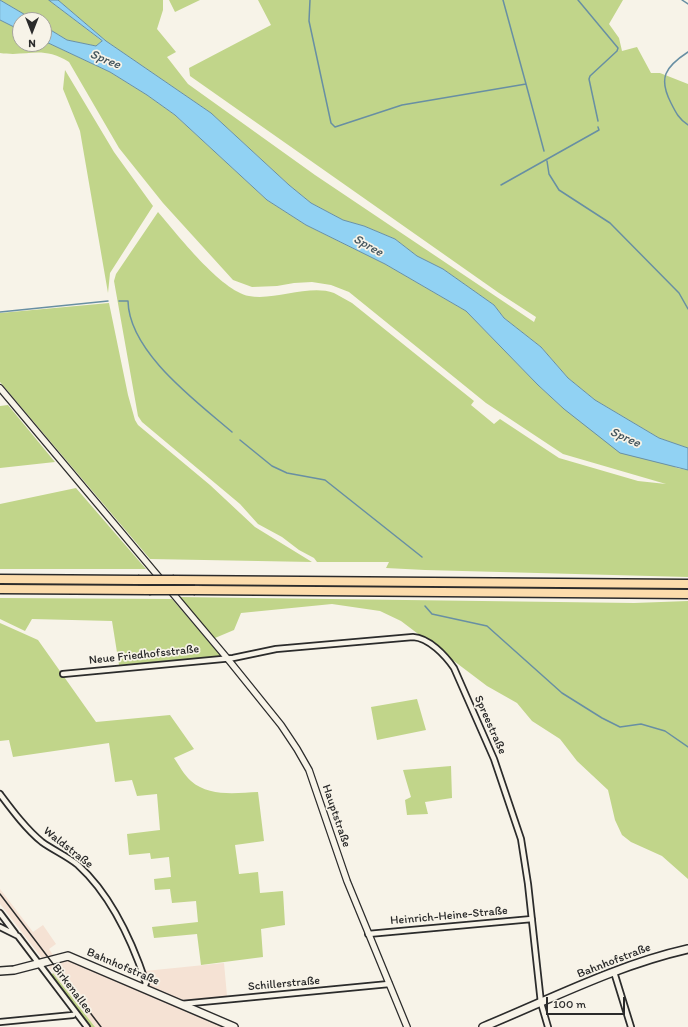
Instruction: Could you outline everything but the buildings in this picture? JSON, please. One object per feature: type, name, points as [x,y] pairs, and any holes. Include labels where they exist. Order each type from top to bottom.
[{"type":"highway","points":[[0,579],[688,584]]},
{"type":"highway","points":[[0,589],[688,594]]},
{"type":"main road","name":"Bahnhofstraße","points":[[483,1027],[614,972],[657,956],[688,949]]},
{"type":"main road","name":"Bahnhofstraße","points":[[0,971],[40,964],[68,956],[234,1027]]},
{"type":"street","name":"Hauptstraße","points":[[0,388],[227,658],[281,725],[303,760],[368,934],[407,1027]]},
{"type":"street","name":"Spreestraße","points":[[227,658],[276,650],[413,637],[426,641],[448,660],[454,668],[494,759],[521,839],[532,919],[541,1003],[548,1027]]},
{"type":"street","name":"Neue Friedhofsstraße","points":[[63,674],[227,658]]},
{"type":"street","name":"Waldstraße","points":[[0,794],[10,808],[42,841],[76,864],[99,889],[114,910],[141,968],[146,982],[144,988]]},
{"type":"street","name":"Birkenallee","points":[[0,912],[87,1027]]},
{"type":"street","name":"Heinrich-Heine-Straße","points":[[368,934],[532,919]]},
{"type":"street","points":[[0,927],[18,936]]},
{"type":"street","points":[[614,972],[631,1027]]},
{"type":"street","name":"Schillerstraße","points":[[181,1004],[389,984]]},
{"type":"street","points":[[0,1022],[73,1015]]},
{"type":"shaded area","points":[[0,889],[33,932],[43,925],[56,944],[49,949],[57,961],[68,960],[224,1027],[95,1027],[0,904]]},
{"type":"shaded area","points":[[224,963],[227,996],[183,1000],[149,987],[145,971]]},
{"type":"green space","points":[[0,0],[49,0],[102,41],[96,46],[67,40],[52,31],[52,12],[20,12]]},
{"type":"green space","points":[[58,0],[163,0],[163,10],[157,29],[176,52],[167,57],[188,84],[315,175],[534,322],[536,317],[499,293],[190,76],[189,68],[271,25],[258,0],[623,0],[609,24],[619,38],[622,51],[637,47],[651,73],[660,73],[688,84],[688,448],[659,438],[595,400],[568,378],[541,347],[504,318],[494,305],[443,269],[417,256],[395,239],[364,226],[343,220],[311,203],[289,185],[211,113],[106,41]]},
{"type":"green space","points":[[169,0],[200,0],[175,12]]},
{"type":"green space","points":[[0,20],[12,26],[12,52],[52,52],[52,45],[110,72],[147,95],[175,115],[267,200],[306,225],[385,264],[466,311],[538,385],[564,409],[677,468],[688,470],[688,577],[425,570],[386,568],[389,562],[317,562],[314,558],[299,550],[282,537],[258,524],[240,504],[142,422],[138,416],[114,281],[116,274],[158,212],[213,273],[238,292],[249,296],[259,297],[314,290],[334,293],[352,303],[474,401],[471,405],[494,424],[500,419],[559,458],[638,481],[666,484],[563,454],[486,403],[349,292],[331,285],[312,282],[252,287],[233,280],[163,203],[119,148],[69,62],[59,57],[43,53],[0,53]]},
{"type":"green space","points":[[65,70],[114,152],[153,206],[110,273],[108,293],[80,131],[63,89]]},
{"type":"green space","points":[[109,303],[128,395],[135,420],[138,425],[210,485],[255,527],[312,562],[150,559],[0,382],[0,313]]},
{"type":"green space","points":[[8,405],[55,462],[0,468],[0,406]]},
{"type":"green space","points":[[76,488],[146,569],[0,569],[0,504]]},
{"type":"green space","points":[[178,597],[634,603],[688,601],[688,879],[662,856],[631,842],[622,835],[615,820],[608,790],[577,761],[560,739],[532,721],[517,703],[487,686],[401,621],[380,611],[332,604],[241,613],[234,630],[215,638]]},
{"type":"green space","points":[[0,598],[172,599],[221,656],[119,665],[112,621],[32,619],[25,631],[0,619]]},
{"type":"green space","points":[[0,623],[38,640],[96,722],[170,715],[194,749],[174,758],[191,781],[206,790],[214,792],[258,792],[264,841],[235,845],[239,874],[258,872],[260,893],[283,891],[285,925],[261,929],[263,957],[201,965],[197,934],[154,938],[152,927],[198,922],[196,901],[172,903],[170,889],[155,890],[154,879],[171,877],[169,857],[151,859],[150,853],[129,855],[127,834],[160,830],[157,794],[137,796],[132,780],[115,782],[109,743],[13,757],[9,740],[0,741]]},
{"type":"green space","points":[[417,699],[426,730],[377,740],[371,707]]},
{"type":"green space","points":[[451,766],[452,798],[425,802],[428,814],[407,815],[405,800],[411,797],[403,770]]},
{"type":"green space","points":[[53,973],[95,1027],[89,1027],[51,975]]},
{"type":"water","points":[[0,0],[20,12],[12,12],[12,26],[0,20]]},
{"type":"water","name":"Spree","points":[[49,0],[58,0],[106,41],[211,113],[289,185],[311,203],[343,220],[364,226],[395,239],[417,256],[443,269],[494,305],[504,318],[541,347],[568,378],[595,400],[659,438],[688,448],[688,470],[620,453],[564,409],[538,385],[466,311],[385,264],[306,225],[267,200],[175,115],[147,95],[110,72],[52,45],[52,31],[67,40],[96,46],[102,41]]},
{"type":"waterway","points":[[310,0],[309,21],[331,123],[335,127],[402,105],[526,84],[544,151]]},
{"type":"waterway","points":[[503,0],[526,84]]},
{"type":"waterway","points":[[578,0],[618,48],[617,51],[590,76],[589,79],[598,121]]},
{"type":"waterway","points":[[682,0],[688,4]]},
{"type":"waterway","points":[[688,52],[680,57],[669,68],[665,80],[667,94],[676,113],[688,125]]},
{"type":"waterway","points":[[501,185],[599,130],[598,127]]},
{"type":"waterway","points":[[547,161],[549,174],[559,190],[610,223],[679,293],[688,309]]},
{"type":"waterway","points":[[0,312],[108,301]]},
{"type":"waterway","points":[[119,301],[128,301],[131,320],[140,339],[152,357],[167,374],[201,406],[232,432]]},
{"type":"waterway","points":[[240,440],[272,466],[287,473],[325,480],[422,557]]},
{"type":"waterway","points":[[425,606],[432,614],[487,626],[562,693],[602,718],[620,727],[641,724],[665,731],[688,747]]},
{"type":"railway","points":[[0,894],[101,1027]]}]
